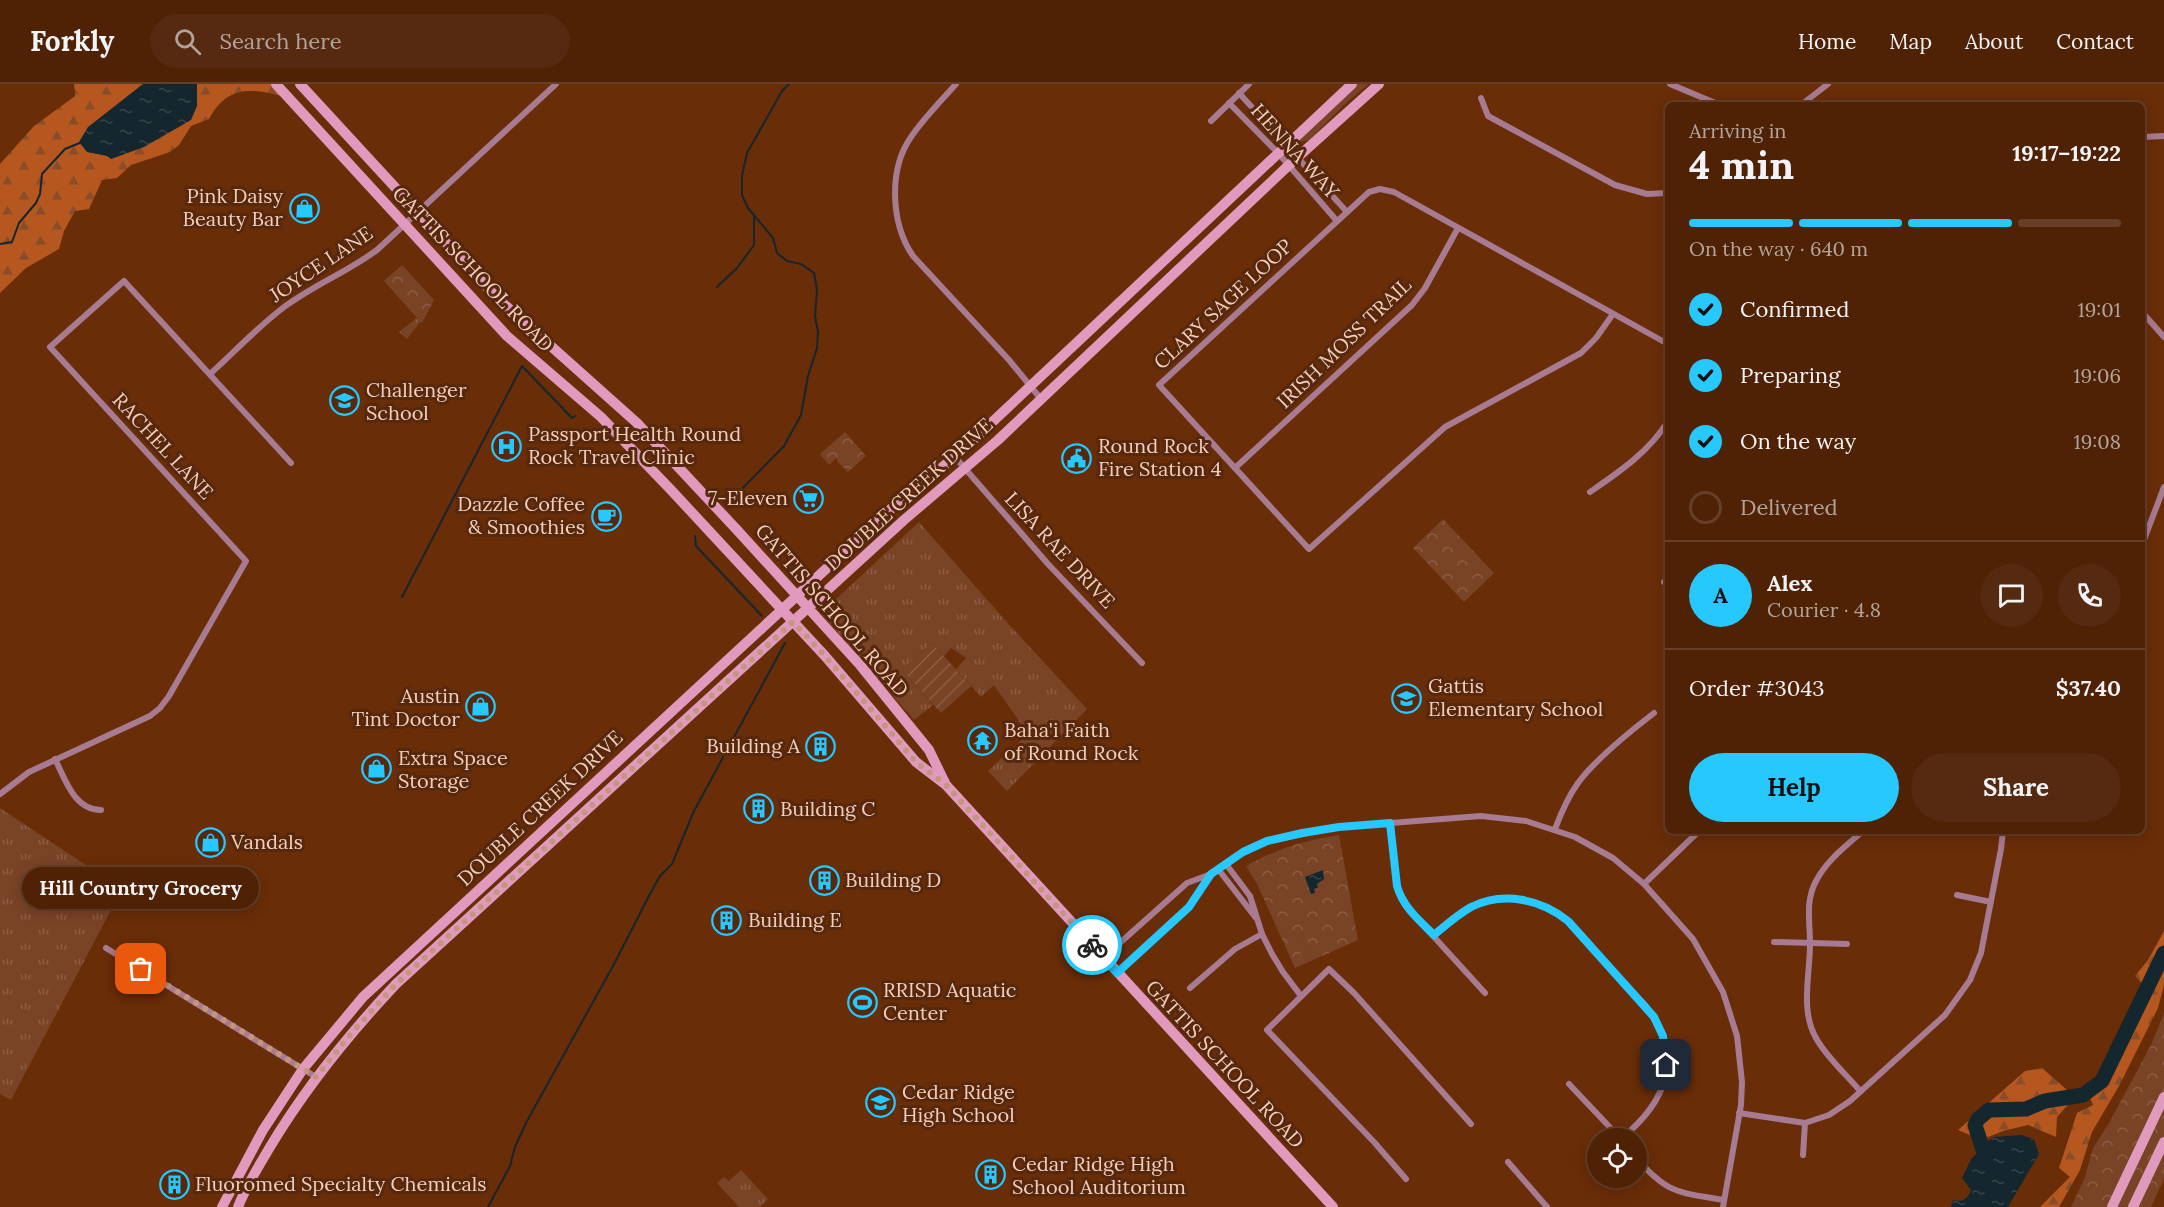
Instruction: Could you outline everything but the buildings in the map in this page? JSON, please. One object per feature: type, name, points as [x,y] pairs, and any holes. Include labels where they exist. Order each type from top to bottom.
[{"type":"street","name":"GATTIS SCHOOL ROAD","points":[[276,84],[507,336],[601,417],[672,491],[825,656],[916,762],[946,785],[1333,1207]]},
{"type":"street","name":"GATTIS SCHOOL ROAD","points":[[300,84],[497,298],[637,423],[738,531],[860,665],[929,750],[946,785]]},
{"type":"street","name":"JOYCE LANE","points":[[210,374],[279,311],[304,294],[357,265],[556,84]]},
{"type":"street","points":[[956,84],[910,138],[900,158],[896,186],[896,212],[913,256],[1041,399]]},
{"type":"street","points":[[1211,121],[1249,84]]},
{"type":"street","name":"DOUBLE CREEK DRIVE","points":[[222,1207],[263,1130],[303,1069],[363,997],[893,507],[955,457],[1352,84]]},
{"type":"street","name":"DOUBLE CREEK DRIVE","points":[[237,1207],[282,1126],[316,1077],[396,984],[904,520],[966,469],[1379,84]]},
{"type":"street","points":[[1670,84],[1713,102]]},
{"type":"street","points":[[1805,102],[1828,84]]},
{"type":"street","name":"HENNA WAY","points":[[1239,93],[1287,145],[1294,161],[1337,221]]},
{"type":"street","points":[[1481,99],[1488,116],[1615,185],[1647,194],[1665,193]]},
{"type":"street","name":"HENNA WAY","points":[[1228,103],[1279,153],[1294,161],[1347,212]]},
{"type":"street","points":[[1249,123],[1258,114]]},
{"type":"street","points":[[2145,136],[2164,136]]},
{"type":"street","name":"CLARY SAGE LOOP","points":[[1613,314],[1581,354],[1445,427],[1309,549],[1159,385],[1374,189],[1387,189],[1665,342]]},
{"type":"street","name":"IRISH MOSS TRAIL","points":[[1235,468],[1412,305],[1425,288],[1458,228]]},
{"type":"street","name":"RACHEL LANE","points":[[0,794],[19,778],[150,716],[160,708],[246,561],[50,347],[124,281],[291,463]]},
{"type":"street","points":[[2145,315],[2164,337]]},
{"type":"street","points":[[1590,492],[1643,453],[1665,426]]},
{"type":"street","name":"LISA RAE DRIVE","points":[[955,457],[1048,564],[1142,663]]},
{"type":"street","points":[[2145,537],[2164,487]]},
{"type":"street","points":[[1555,829],[1566,802],[1580,780],[1654,713]]},
{"type":"street","points":[[55,759],[76,798],[84,806],[101,810]]},
{"type":"street","points":[[1103,958],[1181,888],[1211,874],[1267,841],[1339,827],[1480,816],[1526,821],[1555,829],[1595,846],[1644,884],[1693,939],[1723,992],[1732,1013],[1741,1059],[1742,1082],[1724,1204],[1667,1188],[1647,1170]]},
{"type":"street","points":[[1390,823],[1397,886],[1405,905],[1485,993]]},
{"type":"street","points":[[1644,884],[1696,834]]},
{"type":"street","points":[[1860,834],[1828,862],[1817,879],[1810,898],[1807,1004],[1811,1028],[1823,1048],[1860,1091]]},
{"type":"street","points":[[1739,1113],[1805,1123],[1829,1115],[1860,1091],[1944,1015],[1963,992],[1981,953],[2002,834]]},
{"type":"street","points":[[1226,864],[1250,896],[1262,934],[1283,972],[1301,996]]},
{"type":"street","points":[[1218,868],[1258,921]]},
{"type":"street","points":[[1117,973],[1189,907],[1211,874]]},
{"type":"street","points":[[1957,895],[1991,902]]},
{"type":"street","points":[[1434,935],[1459,914],[1472,907],[1507,898],[1543,905],[1568,921],[1646,1006],[1663,1036],[1666,1065],[1663,1085],[1658,1098],[1646,1116],[1632,1128]]},
{"type":"street","points":[[1190,988],[1235,949],[1262,934]]},
{"type":"street","points":[[1774,942],[1847,944]]},
{"type":"street","points":[[106,948],[316,1077]]},
{"type":"street","points":[[1406,1179],[1374,1142],[1267,1030],[1329,969],[1354,993],[1471,1124]]},
{"type":"street","points":[[1569,1084],[1611,1128]]},
{"type":"street","points":[[2112,1207],[2164,1097]]},
{"type":"street","points":[[1803,1155],[1805,1123]]},
{"type":"street","points":[[2133,1207],[2164,1142]]},
{"type":"street","points":[[1508,1162],[1547,1207]]},
{"type":"green space","points":[[74,84],[282,84],[289,98],[253,91],[233,94],[216,108],[209,119],[191,126],[179,145],[170,152],[131,165],[117,178],[102,180],[89,209],[75,211],[64,231],[59,249],[26,268],[0,293],[0,164],[34,126],[75,96]]},
{"type":"green space","points":[[1357,84],[1369,84],[1347,102],[1309,140],[1296,141]]},
{"type":"green space","points":[[402,265],[434,300],[422,323],[420,322],[407,339],[399,332],[417,318],[384,281]]},
{"type":"green space","points":[[845,432],[866,456],[848,472],[837,461],[837,457],[829,465],[820,454]]},
{"type":"green space","points":[[1443,519],[1494,573],[1464,602],[1413,548]]},
{"type":"green space","points":[[919,522],[1087,709],[1007,791],[988,771],[1028,734],[994,685],[981,697],[956,669],[966,658],[951,648],[944,656],[932,643],[902,670],[933,705],[914,720],[821,613]]},
{"type":"green space","points":[[932,643],[971,686],[941,713],[902,670]]},
{"type":"green space","points":[[0,808],[122,889],[11,1100],[0,1094]]},
{"type":"green space","points":[[1339,835],[1358,940],[1295,968],[1257,884],[1246,866],[1291,846]]},
{"type":"green space","points":[[2164,931],[2164,985],[2158,1008],[2119,1086],[2092,1132],[2080,1170],[2059,1207],[2040,1207],[2070,1177],[2059,1168],[2077,1113],[2093,1105],[2088,1093],[2130,1020],[2145,986],[2135,976],[2148,960]]},
{"type":"green space","points":[[1306,938],[1315,957],[1304,962],[1296,943]]},
{"type":"green space","points":[[2164,1013],[2164,1179],[2151,1207],[2071,1207],[2084,1180],[2093,1148],[2151,1045]]},
{"type":"green space","points":[[2042,1068],[2075,1097],[2057,1117],[2056,1137],[2028,1125],[1986,1138],[1975,1137],[1958,1130],[2025,1071]]},
{"type":"green space","points":[[741,1170],[768,1199],[760,1207],[739,1207],[717,1183],[724,1177],[729,1181]]},
{"type":"water","points":[[143,84],[197,84],[197,106],[191,120],[144,147],[111,159],[87,152],[79,142],[88,127]]},
{"type":"water","points":[[1323,870],[1324,879],[1317,884],[1318,888],[1314,889],[1315,893],[1311,894],[1305,877]]},
{"type":"water","points":[[2021,1135],[2034,1139],[2039,1154],[2008,1207],[1951,1207],[1953,1200],[1964,1200],[1971,1190],[1962,1178],[1971,1159],[1983,1148],[1978,1142],[1981,1139],[1987,1142],[1994,1137]]},
{"type":"waterway","points":[[727,504],[784,446],[801,415],[808,376],[817,348],[818,332],[815,316],[817,290],[814,273],[801,264],[787,261],[777,253],[773,238],[748,208],[742,195],[742,176],[747,153],[782,91],[789,84]]},
{"type":"waterway","points":[[0,244],[12,242],[19,223],[36,203],[40,194],[42,174],[65,149],[82,142]]},
{"type":"waterway","points":[[717,287],[737,268],[754,245],[754,215]]},
{"type":"waterway","points":[[402,597],[522,366],[572,418],[575,416]]},
{"type":"waterway","points":[[695,536],[696,546],[762,616]]},
{"type":"waterway","points":[[488,1207],[510,1166],[515,1147],[527,1121],[660,876],[672,864],[694,811],[785,643]]},
{"type":"waterway","points":[[1986,1159],[1975,1125],[1978,1119],[1989,1110],[2026,1109],[2045,1101],[2083,1095],[2102,1081],[2164,953]]},
{"type":"way so far","points":[[141,969],[316,1077],[396,984],[793,622],[916,762],[946,785],[1092,945]]},
{"type":"place","name":"Pink Daisy Beauty Bar","points":[[304,208]]},
{"type":"place","name":"Challenger School","points":[[345,401]]},
{"type":"place","name":"Passport Health Round Rock Travel Clinic","points":[[507,446]]},
{"type":"place","name":"Round Rock Fire Station 4","points":[[1077,458]]},
{"type":"place","name":"7-Eleven","points":[[809,498]]},
{"type":"place","name":"Dazzle Coffee & Smoothies","points":[[606,516]]},
{"type":"place","name":"Gattis Elementary School","points":[[1407,698]]},
{"type":"place","name":"Austin Tint Doctor","points":[[481,707]]},
{"type":"place","name":"Baha'i Faith of Round Rock","points":[[983,741]]},
{"type":"place","name":"Building A","points":[[821,746]]},
{"type":"place","name":"Extra Space Storage","points":[[377,769]]},
{"type":"place","name":"Building C","points":[[759,809]]},
{"type":"place","name":"Vandals","points":[[210,842]]},
{"type":"place","name":"Building D","points":[[824,880]]},
{"type":"place","name":"Building E","points":[[727,920]]},
{"type":"place","name":"Hill Country Grocery","points":[[141,969]]},
{"type":"place","name":"RRISD Aquatic Center","points":[[862,1002]]},
{"type":"place","name":"Cedar Ridge High School","points":[[881,1103]]},
{"type":"place","name":"Cedar Ridge High School Auditorium","points":[[991,1175]]},
{"type":"place","name":"Fluoromed Specialty Chemicals","points":[[174,1184]]},
{"type":"route","points":[[1092,945],[1117,973],[1189,907],[1211,874],[1243,852],[1267,841],[1302,833],[1390,823],[1400,896],[1405,905],[1434,935],[1459,914],[1493,900],[1507,898],[1529,901],[1556,912],[1568,921],[1654,1017],[1663,1036],[1666,1065]]}]
